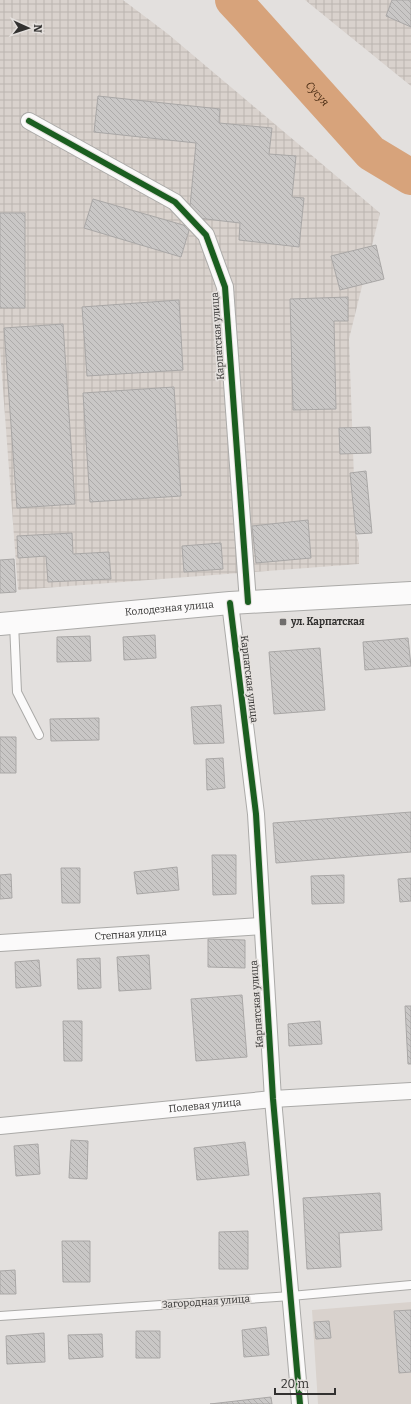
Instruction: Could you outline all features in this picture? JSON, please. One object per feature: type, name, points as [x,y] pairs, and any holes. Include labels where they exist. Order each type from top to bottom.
[{"type":"street","name":"Карпатская улица","points":[[29,121],[175,202],[206,235],[225,287],[239,602],[256,814],[273,1100],[300,1404]]},
{"type":"street","name":"Колодезная улица","points":[[7,623],[239,602],[411,593]]},
{"type":"street","name":"Степная улица","points":[[0,943],[262,926]]},
{"type":"street","name":"Полевая улица","points":[[0,1126],[273,1100],[411,1091]]},
{"type":"lane","points":[[7,623],[17,692],[39,735]]},
{"type":"lane","name":"Загородная улица","points":[[0,1316],[290,1296],[411,1285]]},
{"type":"shaded area","points":[[0,0],[123,0],[168,34],[380,213],[349,339],[356,534],[359,544],[359,564],[18,590],[0,349]]},
{"type":"shaded area","points":[[305,0],[411,0],[411,86]]},
{"type":"shaded area","points":[[411,1302],[411,1404],[318,1404],[312,1310]]},
{"type":"building","points":[[392,0],[411,0],[411,27],[386,16]]},
{"type":"building","points":[[98,96],[220,109],[219,123],[272,128],[269,154],[296,156],[292,197],[304,198],[299,247],[239,240],[240,223],[189,217],[196,143],[94,132]]},
{"type":"building","points":[[93,199],[190,227],[181,257],[84,228]]},
{"type":"building","points":[[0,213],[25,213],[25,308],[0,308]]},
{"type":"building","points":[[376,245],[384,279],[340,290],[331,256]]},
{"type":"building","points":[[348,297],[348,321],[334,321],[336,409],[293,410],[290,299]]},
{"type":"building","points":[[179,300],[183,370],[87,376],[82,307]]},
{"type":"building","points":[[63,324],[75,504],[17,508],[4,328]]},
{"type":"building","points":[[174,387],[181,496],[90,502],[83,393]]},
{"type":"building","points":[[370,427],[371,453],[340,454],[339,428]]},
{"type":"building","points":[[366,471],[372,533],[356,534],[350,473]]},
{"type":"building","points":[[308,520],[311,558],[256,563],[252,526]]},
{"type":"building","points":[[72,533],[73,554],[109,552],[111,579],[48,582],[46,556],[18,558],[17,536]]},
{"type":"building","points":[[221,543],[223,569],[184,572],[182,546]]},
{"type":"building","points":[[14,559],[16,592],[0,593],[0,560]]},
{"type":"building","points":[[155,635],[156,658],[124,660],[123,637]]},
{"type":"building","points":[[90,636],[91,661],[57,662],[57,637]]},
{"type":"building","points":[[408,638],[411,666],[365,670],[363,642]]},
{"type":"building","points":[[320,648],[325,710],[274,714],[269,652]]},
{"type":"building","points":[[221,705],[224,743],[194,744],[191,707]]},
{"type":"building","points":[[99,718],[99,740],[51,741],[50,719]]},
{"type":"building","points":[[0,737],[16,737],[16,773],[0,773]]},
{"type":"building","points":[[223,758],[225,788],[207,790],[206,759]]},
{"type":"building","points":[[411,812],[411,852],[276,863],[273,823]]},
{"type":"building","points":[[212,855],[236,855],[236,894],[213,895]]},
{"type":"building","points":[[177,867],[179,890],[137,894],[134,872]]},
{"type":"building","points":[[61,868],[80,868],[80,903],[62,903]]},
{"type":"building","points":[[11,874],[12,898],[0,899],[0,875]]},
{"type":"building","points":[[344,875],[344,903],[312,904],[311,876]]},
{"type":"building","points":[[411,878],[411,901],[400,902],[398,879]]},
{"type":"building","points":[[208,939],[245,940],[245,968],[208,967]]},
{"type":"building","points":[[149,955],[151,989],[119,991],[117,957]]},
{"type":"building","points":[[100,958],[101,988],[78,989],[77,959]]},
{"type":"building","points":[[39,960],[41,986],[16,988],[15,962]]},
{"type":"building","points":[[242,995],[247,1057],[196,1061],[191,999]]},
{"type":"building","points":[[405,1006],[411,1006],[411,1064],[408,1064]]},
{"type":"building","points":[[63,1021],[82,1021],[82,1061],[64,1061]]},
{"type":"building","points":[[320,1021],[322,1044],[289,1046],[288,1024]]},
{"type":"building","points":[[71,1140],[88,1141],[87,1179],[69,1178]]},
{"type":"building","points":[[245,1142],[249,1175],[197,1180],[194,1148]]},
{"type":"building","points":[[38,1144],[40,1174],[16,1176],[14,1146]]},
{"type":"building","points":[[380,1193],[382,1230],[339,1233],[341,1267],[307,1269],[303,1198]]},
{"type":"building","points":[[248,1231],[248,1269],[219,1269],[219,1232]]},
{"type":"building","points":[[62,1241],[90,1241],[90,1282],[63,1282]]},
{"type":"building","points":[[15,1270],[16,1294],[0,1294],[0,1271]]},
{"type":"building","points":[[411,1310],[411,1372],[399,1373],[394,1311]]},
{"type":"building","points":[[329,1321],[331,1338],[316,1339],[314,1322]]},
{"type":"building","points":[[266,1327],[269,1355],[244,1357],[242,1330]]},
{"type":"building","points":[[136,1331],[160,1331],[160,1358],[136,1358]]},
{"type":"building","points":[[44,1333],[45,1362],[7,1364],[6,1336]]},
{"type":"building","points":[[102,1334],[103,1357],[69,1359],[68,1335]]},
{"type":"building","points":[[271,1397],[272,1404],[210,1404]]},
{"type":"waterway","name":"Сусуя","points":[[233,0],[371,153],[411,177]]},
{"type":"cycle path","points":[[29,121],[175,202],[206,235],[225,287],[248,602]]},
{"type":"cycle path","points":[[230,603],[256,814],[273,1099],[300,1404]]},
{"type":"place","name":"ул. Карпатская","points":[[283,622]]}]
